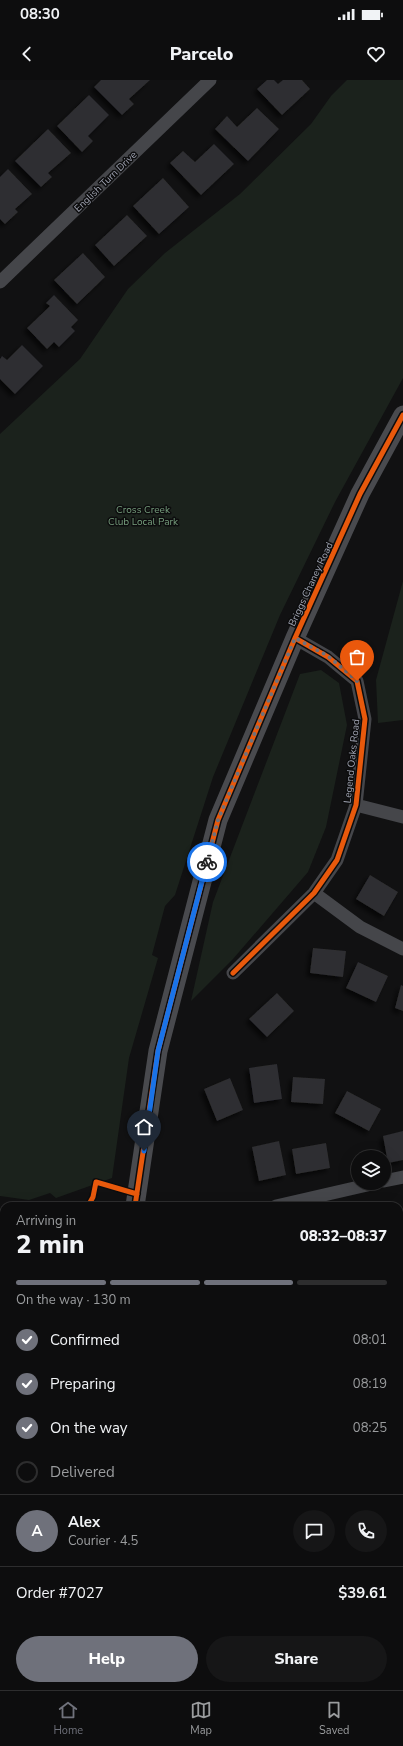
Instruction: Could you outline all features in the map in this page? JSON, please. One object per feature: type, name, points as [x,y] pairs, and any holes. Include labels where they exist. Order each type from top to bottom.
[{"type":"main road","name":"Briggs Chaney Road","points":[[136,1202],[158,1051],[218,820],[295,638],[360,494],[403,415]]},
{"type":"street","name":"English Turn Drive","points":[[0,282],[210,80]]},
{"type":"street","name":"Legend Oaks Road","points":[[233,973],[314,893],[337,860],[356,805],[365,719],[357,681],[328,656],[295,638]]},
{"type":"street","points":[[356,805],[403,817]]},
{"type":"street","points":[[314,893],[360,927],[403,949]]},
{"type":"street","points":[[391,1180],[403,1177]]},
{"type":"street","points":[[293,1202],[351,1189]]},
{"type":"green space","name":"Cross Creek Club Local Park","points":[[347,80],[403,80],[403,378],[335,502],[280,615],[213,777],[175,895],[165,906],[152,955],[158,958],[129,1058],[112,1178],[56,1198],[50,1193],[29,1200],[0,1196],[0,434],[80,359],[128,289],[165,253],[240,194],[311,124],[331,96]]},
{"type":"green space","points":[[403,581],[403,720],[378,723],[376,680]]},
{"type":"green space","points":[[321,670],[339,683],[347,725],[326,827],[308,872],[233,959],[191,1001],[213,902],[300,674]]},
{"type":"building","points":[[101,80],[150,80],[129,99],[134,104],[122,115],[94,87]]},
{"type":"building","points":[[267,80],[274,80],[278,84],[283,80],[302,80],[310,89],[282,115],[257,89]]},
{"type":"building","points":[[89,95],[109,115],[88,136],[93,141],[82,152],[57,126]]},
{"type":"building","points":[[257,108],[279,129],[248,161],[215,129],[227,116],[237,127]]},
{"type":"building","points":[[48,129],[71,153],[48,173],[52,177],[41,187],[15,161]]},
{"type":"building","points":[[214,144],[234,164],[201,195],[170,163],[183,151],[195,162]]},
{"type":"building","points":[[8,169],[32,194],[15,209],[18,212],[5,224],[0,219],[0,177]]},
{"type":"building","points":[[163,178],[189,207],[159,234],[133,206]]},
{"type":"building","points":[[127,215],[147,236],[114,266],[95,245]]},
{"type":"building","points":[[83,253],[105,277],[77,304],[54,280]]},
{"type":"building","points":[[54,295],[78,320],[71,327],[75,331],[59,347],[54,342],[47,349],[27,328],[50,306],[46,303]]},
{"type":"building","points":[[22,345],[43,366],[15,394],[0,379],[0,359],[2,356],[7,360]]},
{"type":"building","points":[[370,875],[398,892],[384,916],[356,899]]},
{"type":"building","points":[[313,948],[346,951],[343,977],[310,973]]},
{"type":"building","points":[[358,962],[388,976],[376,1002],[346,988]]},
{"type":"building","points":[[401,985],[403,986],[403,1011],[395,1008]]},
{"type":"building","points":[[277,993],[294,1011],[267,1037],[249,1019]]},
{"type":"building","points":[[277,1064],[282,1099],[254,1103],[249,1068]]},
{"type":"building","points":[[293,1077],[325,1079],[323,1104],[291,1102]]},
{"type":"building","points":[[230,1078],[243,1110],[217,1121],[204,1089]]},
{"type":"building","points":[[347,1091],[381,1109],[369,1131],[335,1113]]},
{"type":"building","points":[[403,1131],[403,1160],[391,1162],[391,1150],[386,1150],[383,1136]]},
{"type":"building","points":[[279,1141],[286,1175],[259,1181],[252,1147]]},
{"type":"building","points":[[326,1143],[330,1168],[296,1174],[292,1149]]},
{"type":"cycle path","points":[[136,1202],[158,1051],[218,820],[295,638],[360,494],[403,415]]},
{"type":"cycle path","points":[[233,973],[314,893],[337,860],[356,805],[365,719],[357,681],[328,657],[295,638]]},
{"type":"cycle path","points":[[90,1202],[93,1197],[96,1182],[137,1194]]},
{"type":"way so far","points":[[207,862],[218,820],[295,638],[328,656],[357,681]]},
{"type":"route","points":[[144,1151],[158,1051],[207,862]]}]
